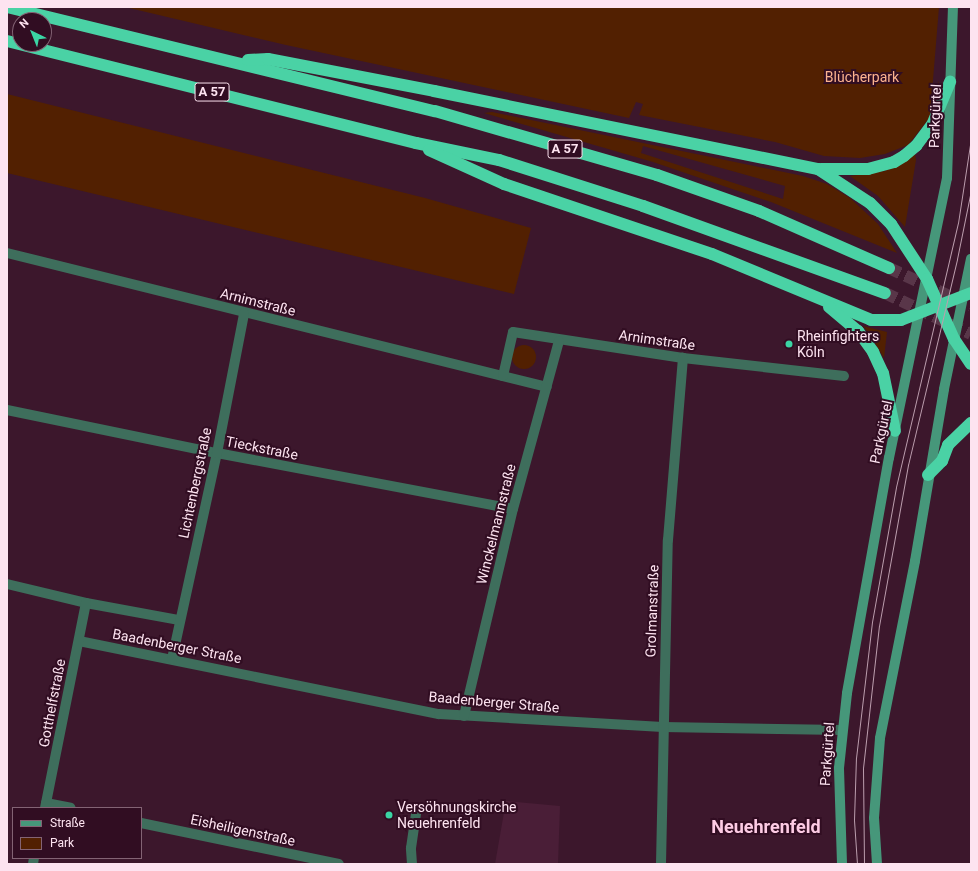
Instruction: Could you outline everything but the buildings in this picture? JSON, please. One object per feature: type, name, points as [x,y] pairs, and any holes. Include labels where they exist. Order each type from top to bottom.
[{"type":"highway","name":"A 57","points":[[7,7],[231,60],[435,111],[657,175],[759,211],[889,268]]},
{"type":"highway","name":"A 57","points":[[7,41],[416,143],[499,160],[643,206],[885,293]]},
{"type":"highway","points":[[231,60],[268,59],[818,169],[868,169],[904,156],[916,146],[932,125],[950,82]]},
{"type":"highway","points":[[416,143],[504,184],[712,254],[871,320],[901,320],[918,315],[967,295]]},
{"type":"highway","points":[[818,169],[864,199],[891,224],[927,279],[938,307],[954,339],[971,364]]},
{"type":"highway","points":[[802,291],[836,311],[866,342],[883,373],[895,431]]},
{"type":"highway","points":[[928,475],[942,461],[948,445],[971,423]]},
{"type":"main road","name":"Parkgürtel","points":[[842,864],[839,812],[842,730],[895,431],[947,178],[953,7]]},
{"type":"main road","points":[[877,864],[874,818],[880,738],[915,561],[928,475],[954,339],[967,295],[971,259]]},
{"type":"street","name":"Arnimstraße","points":[[7,253],[244,314],[547,387]]},
{"type":"street","name":"Lichtenbergstraße","points":[[172,659],[179,620],[217,454],[244,314]]},
{"type":"street","name":"Arnimstraße","points":[[504,376],[513,332],[559,341],[683,358],[844,376]]},
{"type":"street","name":"Winckelmannstraße","points":[[464,716],[513,509],[559,341]]},
{"type":"street","name":"Grolmanstraße","points":[[661,864],[668,540],[683,358]]},
{"type":"street","name":"Tieckstraße","points":[[7,410],[217,454],[513,509]]},
{"type":"street","name":"Baadenberger Straße","points":[[7,584],[86,603],[179,620]]},
{"type":"street","name":"Gotthelfstraße","points":[[46,805],[86,603]]},
{"type":"street","name":"Baadenberger Straße","points":[[79,640],[439,714],[663,727],[842,730]]},
{"type":"street","points":[[46,805],[63,807]]},
{"type":"street","points":[[412,864],[411,848],[417,807]]},
{"type":"street","name":"Eisheiligenstraße","points":[[142,823],[339,864]]},
{"type":"shaded area","points":[[506,801],[560,806],[558,864],[495,864]]},
{"type":"green space","name":"Blücherpark","points":[[125,7],[939,7],[932,92],[939,81],[930,117],[908,145],[885,154],[860,158],[824,156],[775,142],[639,115],[643,104],[636,102],[629,118],[286,45]]},
{"type":"green space","points":[[7,94],[425,198],[531,228],[514,294],[7,173]]},
{"type":"green space","points":[[492,112],[803,176],[827,184],[850,198],[878,224],[897,253],[771,202],[653,162],[484,113]],"holes":[[[643,146],[785,186],[783,199],[641,153]]]},
{"type":"green space","points":[[915,154],[916,160],[905,227],[878,196],[850,176],[885,171]]},
{"type":"green space","points":[[863,326],[887,332],[884,358],[869,333]]},
{"type":"green space","points":[[524,345],[533,348],[536,357],[533,366],[524,369],[515,366],[512,357],[515,348]]},
{"type":"tunnel","points":[[889,268],[971,306]]},
{"type":"tunnel","points":[[885,293],[971,334]]},
{"type":"tram line","points":[[857,864],[854,820],[856,758],[872,622],[896,487],[958,223],[971,138]]},
{"type":"tram line","points":[[864,864],[863,768],[879,626],[908,465],[957,259],[971,190]]},
{"type":"place","name":"Rheinfighters Köln","points":[[789,344]]},
{"type":"place","name":"Versöhnungskirche Neuehrenfeld","points":[[389,815]]},
{"type":"district","name":"Neuehrenfeld","points":[[766,827]]}]
